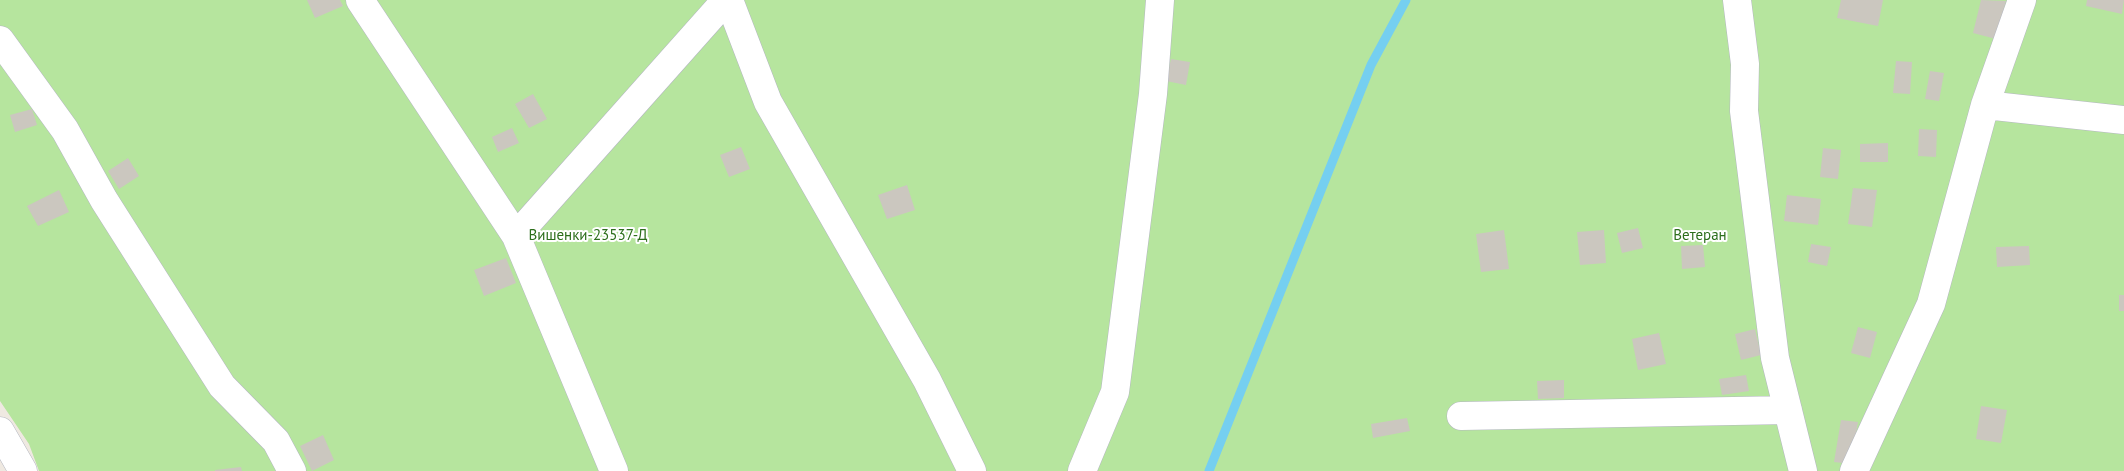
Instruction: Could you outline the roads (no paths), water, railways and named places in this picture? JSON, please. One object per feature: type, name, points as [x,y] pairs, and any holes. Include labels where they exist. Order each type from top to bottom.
[{"type":"street","points":[[360,0],[516,236],[614,471]]},
{"type":"street","points":[[516,236],[728,0],[768,102],[927,380],[972,471]]},
{"type":"street","points":[[1082,471],[1115,392],[1153,94],[1160,0]]},
{"type":"street","points":[[1737,0],[1745,64],[1744,111],[1775,358],[1803,471]]},
{"type":"street","points":[[1854,471],[1931,304],[1985,105],[2022,0]]},
{"type":"street","points":[[0,40],[65,130],[104,200],[222,386],[276,441],[292,471]]},
{"type":"street","points":[[1985,105],[2124,120]]},
{"type":"street","points":[[1461,416],[1788,410]]},
{"type":"street","points":[[0,431],[23,471]]},
{"type":"waterway","points":[[1209,471],[1371,65],[1406,0]]},
{"type":"park label","name":"Вишенки-23537-Д","points":[[588,236]]},
{"type":"park label","name":"Ветеран","points":[[1700,236]]}]
